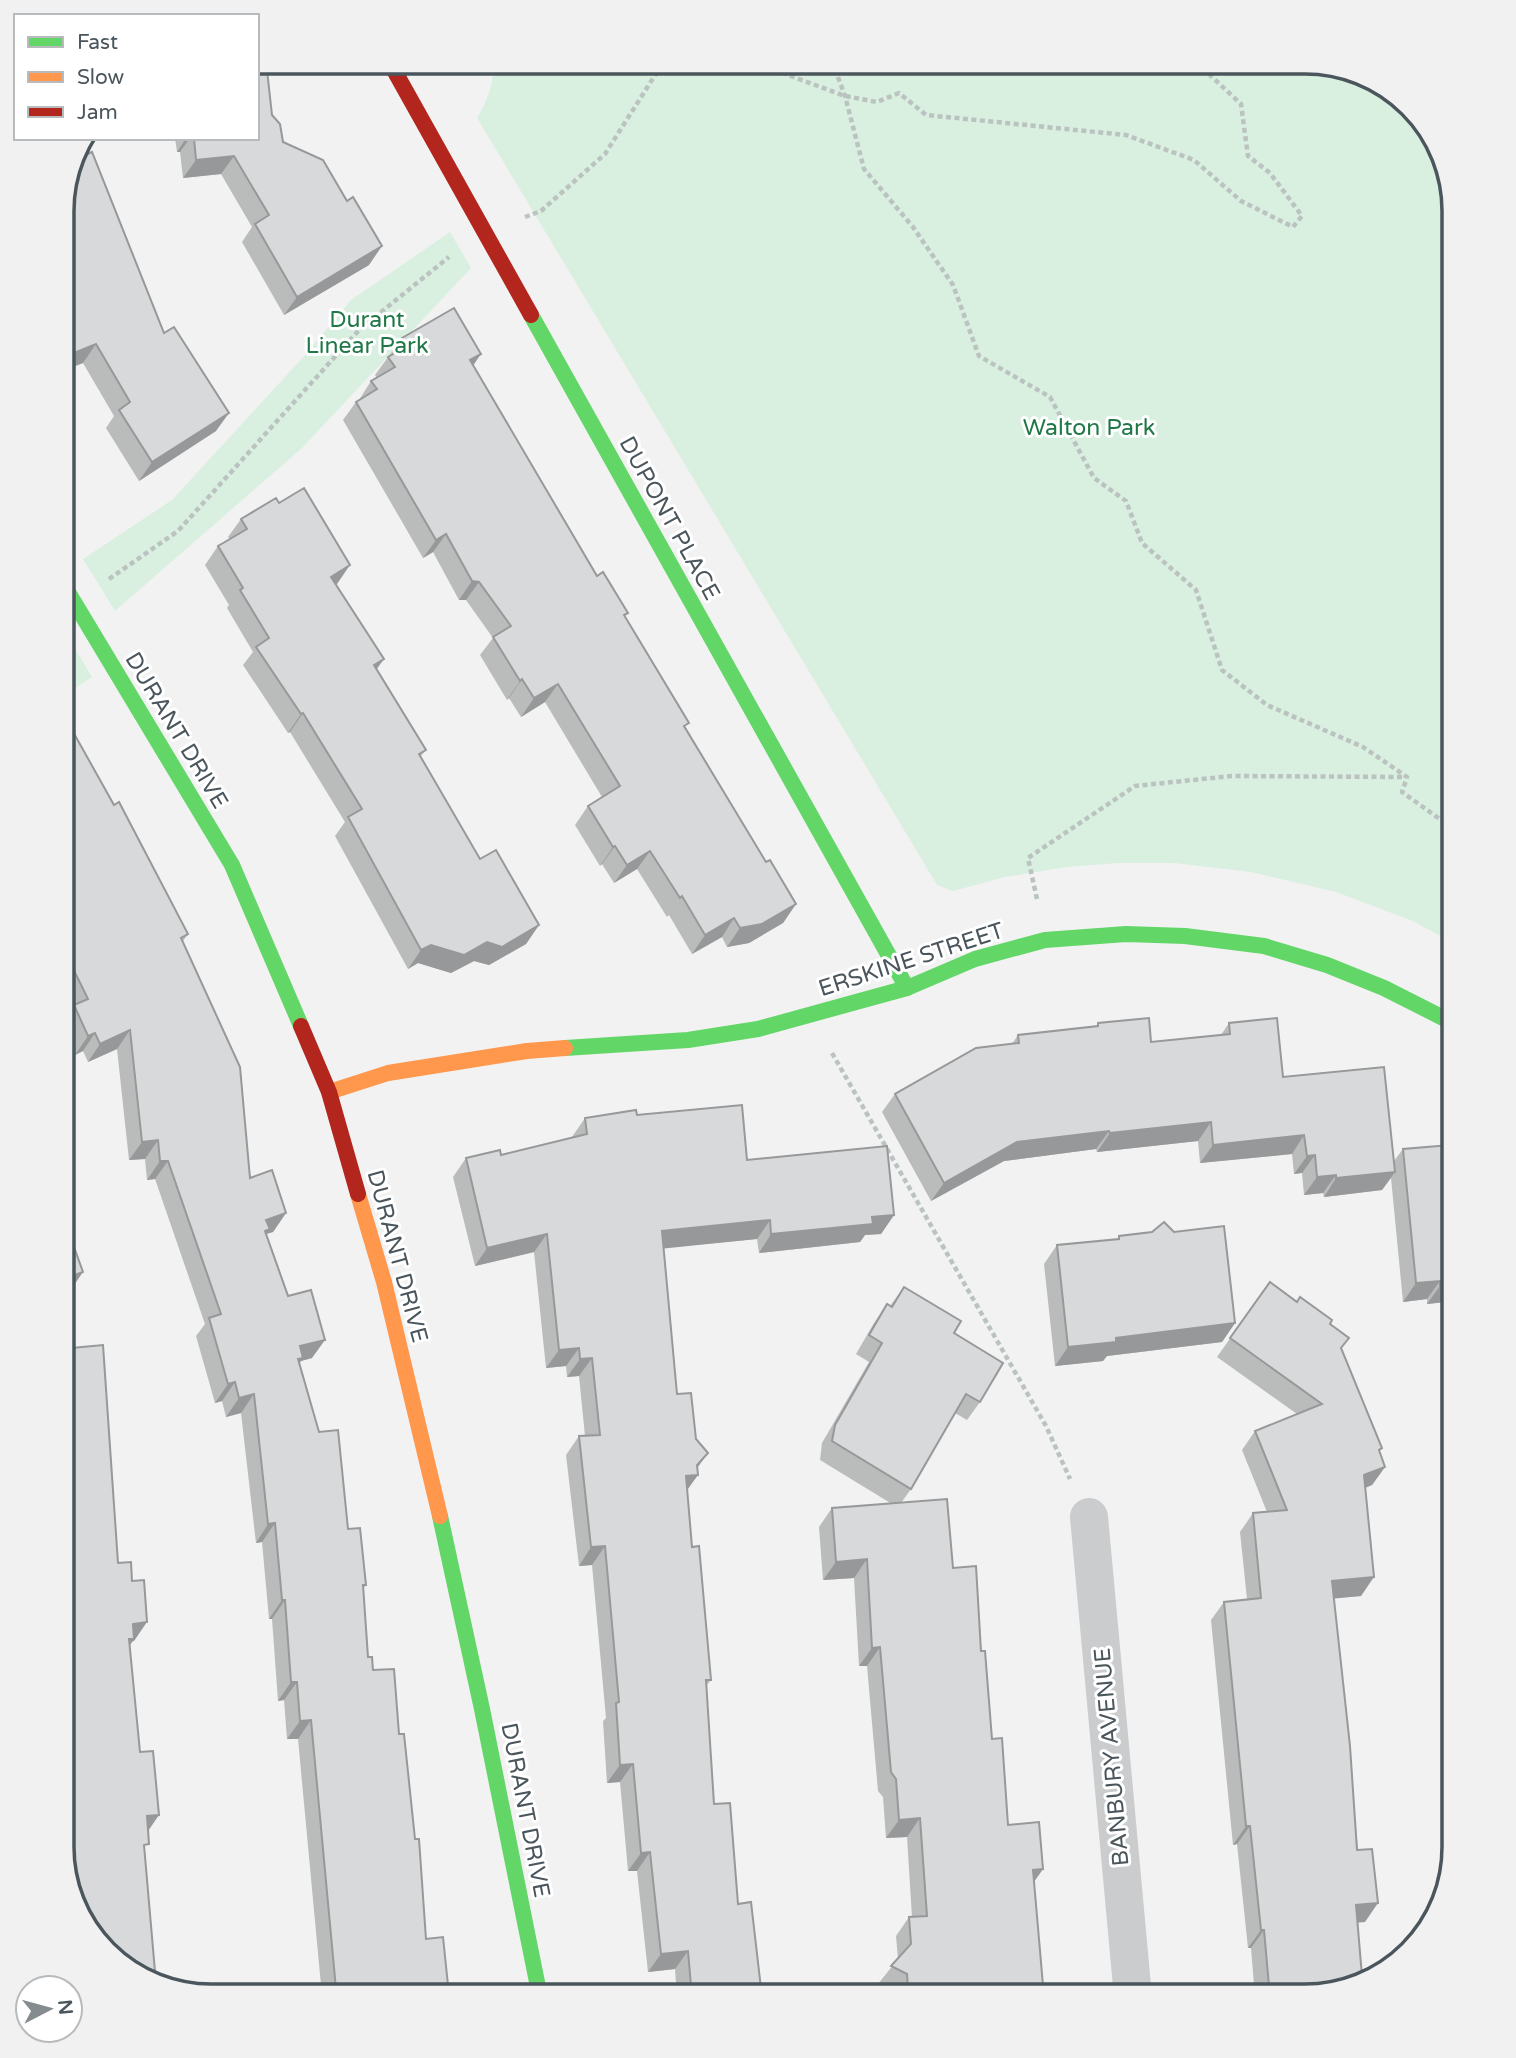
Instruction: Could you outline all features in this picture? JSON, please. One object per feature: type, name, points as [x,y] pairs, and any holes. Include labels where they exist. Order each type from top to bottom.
[{"type":"street","name":"DUPONT PLACE","points":[[396,74],[907,988]]},
{"type":"street","name":"DURANT DRIVE","points":[[74,602],[232,865],[329,1093],[384,1282],[435,1494],[537,1984]]},
{"type":"street","name":"ERSKINE STREET","points":[[329,1093],[388,1073],[527,1051],[700,1038],[758,1029],[907,988],[975,959],[1045,940],[1126,934],[1185,936],[1264,946],[1327,965],[1384,988],[1442,1017]]},
{"type":"street","name":"BANBURY AVENUE","points":[[1088,1517],[1132,1984]]},
{"type":"path","points":[[104,583],[178,531],[359,330],[453,253],[485,233],[541,211],[605,154],[656,74]]},
{"type":"path","points":[[785,74],[845,96],[877,102],[899,93],[926,115],[1126,135],[1194,160],[1241,201],[1293,227],[1302,216],[1270,173],[1248,156],[1241,104],[1209,74]]},
{"type":"path","points":[[837,74],[864,169],[913,227],[953,285],[979,356],[1050,397],[1094,478],[1126,501],[1142,543],[1196,590],[1222,670],[1266,705],[1363,747],[1407,777]]},
{"type":"path","points":[[1028,858],[1135,786],[1231,776],[1407,777]]},
{"type":"path","points":[[1407,777],[1402,792],[1442,821]]},
{"type":"path","points":[[814,1014],[832,1055],[1046,1426],[1088,1517]]},
{"type":"green space","name":"Walton Park","points":[[1315,74],[1358,84],[1389,102],[1414,127],[1424,142],[1438,175],[1441,193],[1442,937],[1413,921],[1336,892],[1251,872],[1174,863],[1067,867],[1005,877],[953,891],[937,885],[477,118],[490,91],[493,76]]},
{"type":"green space","name":"Durant Linear Park","points":[[450,232],[471,268],[302,448],[115,611],[83,559],[172,500],[306,354],[351,300]]},
{"type":"green space","points":[[74,647],[92,677],[74,689]]},
{"type":"building","points":[[259,74],[267,74],[272,115],[280,124],[283,142],[323,160],[347,201],[353,197],[382,246],[297,297],[255,224],[269,215],[234,156],[196,160],[194,140],[259,140]]},
{"type":"building","points":[[92,152],[164,333],[174,327],[229,413],[152,462],[119,410],[130,402],[96,344],[74,353],[74,201],[84,158]]},
{"type":"building","points":[[454,308],[481,354],[470,360],[597,576],[603,572],[628,613],[624,615],[689,723],[684,726],[766,862],[770,860],[796,904],[762,924],[740,928],[734,918],[705,935],[682,896],[680,898],[650,851],[627,865],[615,846],[613,847],[588,806],[620,786],[558,684],[534,698],[522,679],[520,681],[493,637],[511,626],[479,582],[472,581],[446,534],[436,540],[356,402],[377,389],[371,381],[395,367],[388,357],[407,346],[402,338]]},
{"type":"building","points":[[304,488],[350,565],[331,577],[384,659],[374,665],[426,750],[419,754],[480,859],[496,850],[539,925],[502,947],[487,942],[464,955],[431,945],[421,950],[348,817],[362,809],[303,713],[301,714],[256,647],[269,638],[218,546],[247,529],[241,519],[276,498],[279,503]]},
{"type":"building","points":[[74,734],[114,805],[119,802],[188,934],[181,938],[240,1067],[250,1178],[272,1170],[286,1213],[266,1220],[270,1229],[265,1231],[288,1296],[311,1290],[325,1340],[300,1346],[303,1358],[298,1359],[319,1432],[338,1430],[348,1529],[360,1528],[366,1585],[363,1585],[368,1657],[372,1657],[373,1670],[394,1669],[399,1734],[404,1734],[415,1839],[419,1839],[426,1939],[443,1937],[448,1984],[336,1984],[311,1720],[300,1721],[297,1682],[291,1682],[285,1600],[282,1600],[275,1523],[268,1524],[254,1394],[239,1398],[235,1382],[228,1384],[209,1318],[221,1314],[168,1161],[160,1161],[158,1140],[142,1142],[130,1030],[100,1044],[95,1033],[88,1036],[74,1005],[88,999],[74,970]]},
{"type":"building","points":[[1149,1018],[1151,1042],[1230,1034],[1229,1023],[1277,1018],[1283,1077],[1384,1067],[1395,1172],[1336,1178],[1336,1175],[1317,1177],[1315,1155],[1307,1156],[1304,1135],[1213,1145],[1211,1122],[1017,1142],[944,1183],[895,1094],[976,1048],[1019,1043],[1018,1035]]},
{"type":"building","points":[[742,1105],[747,1160],[887,1146],[894,1215],[872,1217],[873,1224],[771,1234],[770,1220],[662,1231],[677,1394],[691,1393],[696,1439],[708,1453],[697,1465],[698,1475],[686,1476],[692,1547],[699,1546],[711,1680],[706,1680],[714,1804],[730,1803],[738,1904],[751,1902],[760,1984],[691,1984],[688,1951],[661,1954],[650,1852],[641,1853],[633,1764],[620,1765],[616,1703],[619,1702],[605,1546],[591,1547],[579,1436],[600,1435],[592,1358],[580,1359],[579,1348],[559,1350],[547,1234],[487,1248],[466,1158],[500,1150],[501,1155],[587,1134],[585,1118],[636,1110],[637,1115]]},
{"type":"building","points":[[1442,1146],[1442,1286],[1440,1281],[1416,1283],[1403,1149]]},
{"type":"building","points":[[1164,1222],[1174,1232],[1224,1226],[1235,1323],[1068,1347],[1057,1245],[1119,1239],[1119,1236],[1152,1232]]},
{"type":"building","points":[[74,1247],[83,1272],[74,1275]]},
{"type":"building","points":[[1270,1282],[1297,1302],[1300,1297],[1332,1320],[1330,1324],[1349,1338],[1341,1348],[1382,1448],[1379,1450],[1385,1467],[1364,1475],[1374,1577],[1332,1581],[1350,1746],[1357,1850],[1372,1849],[1378,1903],[1356,1905],[1362,1972],[1323,1983],[1269,1984],[1250,1826],[1246,1826],[1224,1602],[1261,1598],[1253,1513],[1287,1510],[1255,1431],[1322,1404],[1230,1338]]},
{"type":"building","points":[[904,1287],[961,1321],[954,1333],[1003,1363],[980,1402],[966,1394],[911,1489],[832,1441],[835,1425],[882,1343],[869,1335],[887,1304],[892,1307]]},
{"type":"building","points":[[103,1345],[118,1563],[131,1562],[132,1581],[144,1580],[147,1622],[133,1624],[134,1639],[129,1639],[140,1752],[153,1751],[159,1815],[147,1816],[149,1844],[144,1845],[155,1972],[134,1961],[107,1938],[84,1900],[75,1865],[74,1348]]},
{"type":"building","points":[[947,1499],[953,1568],[976,1566],[981,1651],[985,1651],[992,1739],[1002,1738],[1008,1825],[1039,1822],[1043,1869],[1033,1870],[1043,1984],[908,1984],[907,1974],[891,1966],[911,1944],[909,1917],[927,1916],[920,1818],[899,1820],[896,1779],[891,1772],[880,1647],[872,1648],[867,1559],[836,1562],[832,1508]]},
{"type":"traffic: fast","points":[[531,315],[907,988]]},
{"type":"traffic: fast","points":[[74,602],[232,865],[301,1026]]},
{"type":"traffic: fast","points":[[565,1048],[688,1040],[758,1029],[907,988],[975,959],[1045,940],[1126,934],[1185,936],[1264,946],[1327,965],[1384,988],[1442,1017]]},
{"type":"traffic: fast","points":[[440,1516],[537,1984]]},
{"type":"traffic: slow","points":[[329,1092],[388,1073],[527,1051],[565,1048]]},
{"type":"traffic: slow","points":[[358,1194],[384,1282],[440,1516]]},
{"type":"traffic: jam","points":[[396,74],[531,315]]},
{"type":"traffic: jam","points":[[301,1026],[329,1092],[358,1194]]}]
